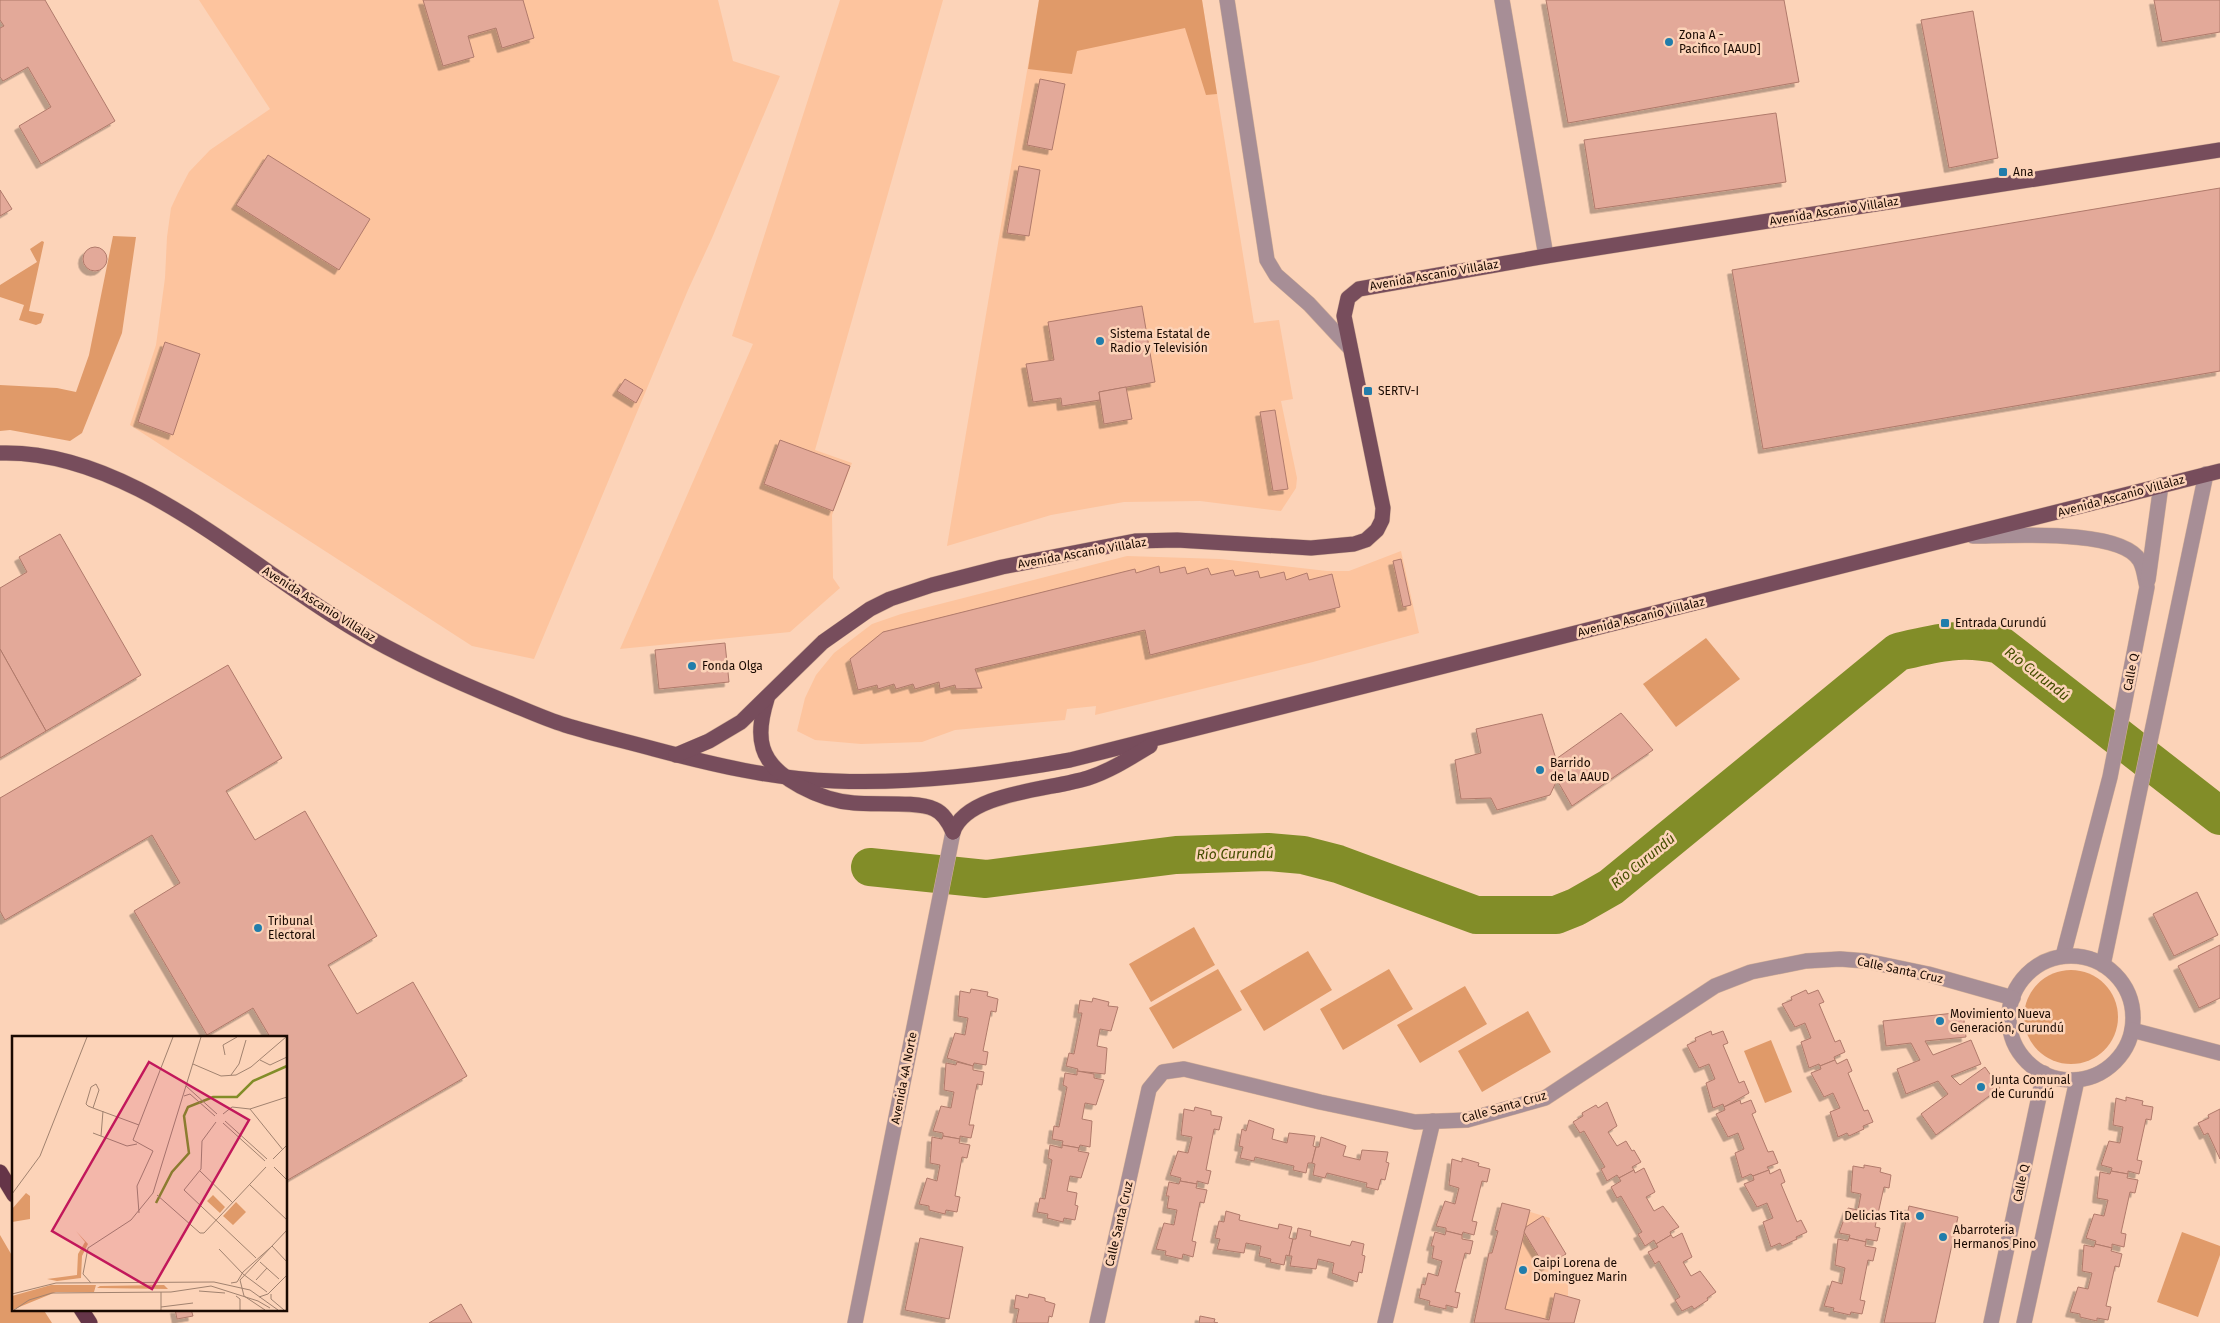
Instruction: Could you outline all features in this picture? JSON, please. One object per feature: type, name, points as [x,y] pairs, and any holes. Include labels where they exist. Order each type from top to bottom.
[{"type":"highway","points":[[0,1172],[12,1192]]},
{"type":"highway","points":[[83,1310],[90,1323]]},
{"type":"main road","name":"Avenida Ascanio Villalaz","points":[[676,755],[729,730],[741,722],[823,642],[848,623],[890,599],[932,585],[1002,567],[1135,541],[1187,540],[1311,548],[1354,544],[1366,540],[1380,525],[1383,508],[1344,316],[1348,298],[1359,289],[1546,256],[2220,150]]},
{"type":"main road","name":"Avenida Ascanio Villalaz","points":[[0,453],[36,455],[82,466],[164,502],[356,630],[455,682],[563,725],[727,768],[788,778],[878,781],[999,772],[1070,760],[1969,536],[2213,472]]},
{"type":"main road","points":[[767,698],[761,727],[763,748],[774,768],[814,793],[834,800],[928,807],[944,816],[952,838]]},
{"type":"main road","points":[[952,838],[962,817],[979,804],[1096,775],[1166,737]]},
{"type":"street","points":[[1227,0],[1267,260],[1276,275],[1309,304],[1349,347]]},
{"type":"street","points":[[1502,0],[1546,256]]},
{"type":"street","points":[[2103,965],[2155,712],[2213,472]]},
{"type":"street","points":[[2147,587],[2161,485]]},
{"type":"street","name":"Calle Q","points":[[1969,536],[2090,537],[2125,547],[2140,560],[2147,587],[2110,777],[2063,956]]},
{"type":"street","name":"Avenida 4A Norte","points":[[855,1323],[952,838]]},
{"type":"street","points":[[2063,956],[2090,959],[2103,965],[2118,977],[2128,993],[2133,1011],[2132,1030],[2127,1045],[2107,1069],[2092,1076],[2077,1080],[2060,1079],[2044,1073],[2030,1063],[2018,1049],[2012,1033],[2010,1016],[2013,998],[2027,974],[2043,963],[2063,956]]},
{"type":"street","name":"Calle Santa Cruz","points":[[1097,1323],[1149,1090],[1163,1072],[1184,1069],[1320,1102],[1415,1122],[1467,1120],[1545,1098],[1715,986],[1750,972],[1806,961],[1840,959],[1866,961],[1928,974],[2013,998]]},
{"type":"street","points":[[2132,1030],[2220,1053]]},
{"type":"street","name":"Calle Q","points":[[1991,1323],[2044,1073]]},
{"type":"street","points":[[2024,1323],[2077,1080]]},
{"type":"street","points":[[1385,1323],[1433,1121]]},
{"type":"shaded area","points":[[199,0],[718,0],[733,61],[780,76],[712,238],[688,290],[534,659],[472,646],[130,425],[156,345],[165,278],[167,237],[171,208],[189,172],[210,150],[270,109]]},
{"type":"shaded area","points":[[840,0],[943,0],[815,450],[852,463],[832,515],[833,578],[840,588],[790,632],[620,649],[753,344],[732,336]]},
{"type":"shaded area","points":[[1039,0],[1202,0],[1254,323],[1279,320],[1293,399],[1281,401],[1297,478],[1296,488],[1281,511],[1200,501],[1124,502],[1051,515],[947,546]]},
{"type":"shaded area","points":[[1039,0],[1202,0],[1217,94],[1206,95],[1185,28],[1077,51],[1072,74],[1028,69]]},
{"type":"shaded area","points":[[113,236],[136,237],[122,333],[82,433],[70,441],[10,430],[0,431],[0,385],[57,388],[76,392],[89,355]]},
{"type":"shaded area","points":[[42,241],[44,242],[29,311],[44,314],[41,323],[36,325],[19,320],[24,305],[0,297],[0,285],[37,262],[30,249]]},
{"type":"shaded area","points":[[1401,551],[1419,633],[1313,662],[1095,715],[1096,706],[1067,709],[1065,720],[955,730],[922,742],[861,744],[815,740],[797,731],[805,698],[816,675],[834,653],[872,624],[901,614],[1127,556],[1220,559],[1327,571],[1349,571]]},
{"type":"shaded area","points":[[1706,638],[1740,679],[1676,727],[1643,684]]},
{"type":"shaded area","points":[[1194,927],[1215,965],[1151,1002],[1129,964]]},
{"type":"shaded area","points":[[1308,951],[1332,990],[1264,1031],[1240,991]]},
{"type":"shaded area","points":[[1218,969],[1242,1010],[1173,1049],[1149,1008]]},
{"type":"shaded area","points":[[1389,969],[1413,1009],[1343,1050],[1320,1009]]},
{"type":"shaded area","points":[[2071,970],[2089,973],[2104,984],[2115,999],[2118,1017],[2115,1035],[2104,1050],[2089,1061],[2071,1064],[2053,1061],[2038,1050],[2027,1035],[2024,1017],[2027,999],[2038,984],[2053,973]]},
{"type":"shaded area","points":[[1465,986],[1487,1024],[1420,1063],[1397,1025]]},
{"type":"shaded area","points":[[1528,1011],[1551,1052],[1482,1092],[1458,1051]]},
{"type":"shaded area","points":[[1771,1040],[1792,1092],[1765,1103],[1744,1051]]},
{"type":"shaded area","name":"Caipi Lorena de Dominguez Marin","points":[[1502,1203],[1550,1218],[1549,1225],[1566,1254],[1555,1261],[1568,1283],[1568,1297],[1580,1300],[1574,1323],[1474,1323],[1489,1253],[1492,1252],[1498,1231],[1495,1230]]},
{"type":"shaded area","points":[[2182,1232],[2220,1246],[2220,1255],[2198,1317],[2157,1302]]},
{"type":"shaded area","points":[[0,1235],[12,1256],[12,1310],[44,1310],[52,1323],[0,1323]]},
{"type":"building","points":[[0,0],[45,0],[115,121],[41,164],[19,126],[51,107],[28,67],[3,81],[0,77],[0,28],[4,26],[0,20]]},
{"type":"building","points":[[423,0],[523,0],[534,38],[502,48],[496,28],[468,36],[474,57],[443,66]]},
{"type":"building","points":[[1546,0],[1784,0],[1799,82],[1568,123]]},
{"type":"building","points":[[2154,0],[2220,0],[2220,32],[2162,42]]},
{"type":"building","points":[[1973,11],[1998,158],[1949,168],[1921,20]]},
{"type":"building","points":[[1040,79],[1065,84],[1052,150],[1027,145]]},
{"type":"building","points":[[1776,113],[1786,182],[1595,209],[1584,140]]},
{"type":"building","points":[[268,155],[370,219],[339,270],[236,205]]},
{"type":"building","points":[[1019,166],[1040,170],[1029,236],[1007,233]]},
{"type":"building","points":[[2220,188],[2220,371],[1763,449],[1732,270]]},
{"type":"building","points":[[0,190],[12,209],[0,216]]},
{"type":"building","points":[[95,247],[104,250],[107,259],[104,268],[95,271],[86,268],[83,259],[86,250]]},
{"type":"building","name":"Sistema Estatal de Radio y Televisión","points":[[1142,306],[1155,382],[1099,392],[1100,400],[1062,406],[1061,398],[1033,402],[1026,364],[1054,360],[1048,322]]},
{"type":"building","points":[[165,342],[200,354],[173,435],[138,422]]},
{"type":"building","points":[[625,379],[643,390],[636,403],[617,391]]},
{"type":"building","points":[[1126,387],[1132,419],[1104,424],[1099,392]]},
{"type":"building","points":[[1275,410],[1288,489],[1273,491],[1260,412]]},
{"type":"building","points":[[780,440],[850,466],[833,511],[764,484]]},
{"type":"building","points":[[60,534],[141,675],[46,731],[0,649],[0,588],[27,572],[19,557]]},
{"type":"building","points":[[1401,559],[1411,605],[1403,607],[1393,561]]},
{"type":"building","points":[[1159,566],[1160,573],[1185,567],[1187,574],[1208,568],[1211,575],[1233,570],[1235,576],[1258,571],[1260,578],[1284,572],[1286,580],[1307,573],[1309,580],[1332,574],[1340,607],[1150,655],[1145,630],[975,669],[982,688],[956,689],[955,685],[940,689],[939,682],[915,689],[913,684],[896,689],[894,684],[878,689],[877,685],[858,690],[850,659],[883,632],[1135,569],[1136,573]]},
{"type":"building","name":"Fonda Olga","points":[[725,643],[729,682],[659,689],[655,650]]},
{"type":"building","points":[[0,649],[46,731],[0,758]]},
{"type":"building","name":"Tribunal Electoral","points":[[228,665],[282,758],[226,791],[255,840],[305,811],[377,936],[328,965],[357,1014],[413,982],[467,1076],[288,1180],[288,1036],[269,1036],[253,1008],[207,1035],[134,911],[180,883],[152,835],[5,920],[0,911],[0,798]]},
{"type":"building","name":"Barrido de la AAUD","points":[[1621,713],[1653,750],[1572,806],[1557,780],[1550,795],[1497,810],[1491,798],[1461,799],[1455,760],[1481,753],[1476,729],[1542,714],[1556,759]]},
{"type":"building","points":[[2197,892],[2218,935],[2174,956],[2153,914]]},
{"type":"building","points":[[2220,945],[2220,998],[2199,1008],[2178,966]]},
{"type":"building","points":[[971,989],[988,992],[987,996],[998,999],[996,1012],[991,1011],[983,1051],[988,1052],[986,1065],[974,1063],[973,1066],[947,1058],[955,1033],[965,1035],[968,1018],[958,1016],[960,991],[970,993]]},
{"type":"building","points":[[1806,990],[1808,994],[1818,990],[1824,1002],[1819,1004],[1835,1042],[1840,1040],[1845,1052],[1834,1057],[1835,1060],[1809,1068],[1801,1042],[1811,1038],[1805,1023],[1795,1027],[1782,1004],[1792,1000],[1791,997]]},
{"type":"building","points":[[1093,998],[1109,1002],[1108,1006],[1118,1007],[1111,1031],[1100,1029],[1097,1046],[1107,1048],[1105,1074],[1077,1071],[1078,1069],[1066,1066],[1069,1053],[1074,1054],[1082,1013],[1078,1013],[1080,1000],[1092,1002]]},
{"type":"building","points":[[1963,1012],[1966,1037],[1925,1041],[1933,1055],[1971,1040],[1981,1064],[1951,1076],[1960,1085],[1985,1067],[2000,1088],[1936,1135],[1921,1114],[1948,1094],[1938,1081],[1906,1094],[1897,1069],[1920,1060],[1911,1043],[1886,1046],[1883,1021]]},
{"type":"building","points":[[1711,1031],[1712,1035],[1723,1031],[1728,1043],[1723,1045],[1739,1083],[1744,1081],[1749,1093],[1724,1107],[1723,1104],[1713,1108],[1706,1083],[1715,1079],[1709,1064],[1699,1068],[1687,1045],[1696,1041],[1695,1038]]},
{"type":"building","points":[[1847,1059],[1852,1071],[1848,1073],[1864,1111],[1868,1110],[1873,1122],[1863,1126],[1864,1129],[1849,1136],[1847,1133],[1838,1137],[1830,1112],[1840,1108],[1833,1093],[1824,1097],[1811,1073],[1821,1069],[1820,1066],[1835,1060],[1837,1064]]},
{"type":"building","points":[[957,1062],[973,1066],[973,1070],[984,1072],[982,1085],[977,1084],[969,1125],[974,1125],[971,1138],[960,1136],[960,1139],[943,1136],[943,1133],[933,1131],[941,1106],[951,1108],[954,1092],[944,1090],[946,1063],[956,1065]]},
{"type":"building","points":[[1077,1071],[1094,1074],[1094,1078],[1104,1080],[1096,1105],[1085,1103],[1082,1119],[1092,1121],[1090,1147],[1080,1145],[1079,1148],[1062,1145],[1063,1141],[1052,1139],[1054,1126],[1059,1127],[1067,1087],[1063,1085],[1065,1073],[1077,1075]]},
{"type":"building","points":[[2126,1097],[2143,1101],[2142,1105],[2153,1107],[2151,1120],[2146,1119],[2137,1160],[2142,1161],[2139,1174],[2128,1171],[2128,1174],[2111,1171],[2112,1168],[2101,1165],[2109,1141],[2120,1143],[2123,1127],[2113,1125],[2116,1098],[2126,1101]]},
{"type":"building","points":[[1740,1100],[1741,1104],[1751,1100],[1756,1112],[1752,1114],[1768,1152],[1773,1151],[1778,1163],[1767,1167],[1769,1170],[1742,1178],[1735,1153],[1744,1149],[1738,1133],[1728,1137],[1716,1114],[1725,1110],[1724,1107]]},
{"type":"building","points":[[1607,1102],[1617,1126],[1608,1132],[1617,1146],[1626,1141],[1641,1162],[1632,1167],[1634,1170],[1619,1178],[1617,1175],[1607,1181],[1601,1169],[1605,1167],[1584,1131],[1580,1133],[1573,1122],[1583,1116],[1582,1113],[1596,1105],[1598,1108]]},
{"type":"building","points":[[1195,1107],[1211,1111],[1211,1115],[1222,1117],[1219,1130],[1214,1129],[1206,1170],[1211,1171],[1208,1184],[1197,1181],[1197,1184],[1180,1181],[1181,1178],[1170,1175],[1178,1151],[1188,1153],[1192,1137],[1181,1135],[1184,1109],[1194,1111]]},
{"type":"building","points":[[2220,1109],[2220,1159],[2208,1133],[2204,1135],[2198,1123],[2209,1118],[2208,1115]]},
{"type":"building","points":[[1249,1120],[1274,1129],[1272,1139],[1287,1143],[1289,1133],[1315,1136],[1313,1146],[1316,1147],[1312,1163],[1308,1163],[1306,1173],[1293,1170],[1294,1166],[1255,1157],[1254,1161],[1240,1158],[1243,1147],[1239,1146],[1242,1129],[1246,1131]]},
{"type":"building","points":[[943,1136],[960,1139],[959,1143],[970,1145],[967,1158],[962,1157],[955,1196],[960,1197],[957,1212],[946,1210],[945,1214],[929,1210],[929,1206],[919,1204],[927,1178],[937,1181],[940,1165],[930,1163],[932,1137],[942,1139]]},
{"type":"building","points":[[1321,1137],[1346,1146],[1343,1156],[1360,1160],[1362,1150],[1388,1152],[1386,1162],[1389,1163],[1385,1180],[1381,1179],[1378,1190],[1366,1187],[1367,1183],[1327,1173],[1325,1178],[1313,1175],[1315,1164],[1312,1163]]},
{"type":"building","points":[[1050,1145],[1062,1148],[1062,1145],[1079,1148],[1078,1151],[1089,1153],[1081,1178],[1070,1176],[1067,1191],[1077,1193],[1075,1205],[1078,1206],[1075,1220],[1064,1218],[1063,1222],[1047,1218],[1048,1214],[1037,1212],[1040,1198],[1045,1199],[1052,1160],[1048,1158]]},
{"type":"building","points":[[1462,1158],[1479,1163],[1478,1166],[1490,1169],[1487,1182],[1482,1181],[1472,1221],[1477,1222],[1474,1235],[1463,1232],[1462,1235],[1436,1226],[1445,1201],[1455,1204],[1459,1188],[1449,1185],[1452,1159],[1462,1162]]},
{"type":"building","points":[[1864,1165],[1881,1168],[1880,1172],[1891,1175],[1889,1188],[1884,1187],[1875,1227],[1880,1228],[1877,1241],[1866,1239],[1866,1242],[1849,1238],[1850,1235],[1839,1233],[1848,1208],[1858,1210],[1861,1194],[1851,1192],[1853,1166],[1864,1168]]},
{"type":"building","points":[[1644,1168],[1655,1192],[1646,1197],[1654,1211],[1663,1206],[1679,1227],[1670,1232],[1671,1235],[1656,1244],[1654,1240],[1645,1246],[1638,1234],[1642,1232],[1621,1196],[1617,1198],[1611,1187],[1621,1181],[1619,1178],[1634,1170],[1635,1173]]},
{"type":"building","points":[[1780,1169],[1785,1182],[1781,1184],[1797,1222],[1801,1220],[1807,1232],[1782,1246],[1780,1243],[1771,1247],[1763,1222],[1773,1218],[1767,1203],[1757,1207],[1744,1184],[1754,1180],[1753,1176],[1769,1170],[1770,1174]]},
{"type":"building","points":[[2111,1171],[2128,1174],[2127,1178],[2138,1180],[2135,1193],[2130,1192],[2121,1233],[2126,1234],[2124,1247],[2112,1244],[2112,1248],[2095,1244],[2096,1241],[2086,1238],[2094,1214],[2104,1216],[2108,1200],[2097,1198],[2100,1172],[2110,1174]]},
{"type":"building","points":[[1180,1181],[1197,1184],[1196,1188],[1207,1190],[1204,1203],[1200,1202],[1192,1241],[1196,1242],[1193,1257],[1183,1254],[1182,1259],[1165,1255],[1166,1251],[1156,1249],[1164,1223],[1174,1225],[1177,1210],[1167,1208],[1169,1196],[1166,1196],[1169,1182],[1179,1184]]},
{"type":"building","points":[[1502,1203],[1530,1210],[1505,1309],[1549,1320],[1555,1293],[1580,1300],[1574,1323],[1474,1323],[1489,1253],[1492,1253],[1498,1231],[1495,1230]]},
{"type":"building","points":[[1909,1206],[1958,1217],[1935,1323],[1884,1323]]},
{"type":"building","points":[[1226,1211],[1240,1215],[1239,1220],[1278,1229],[1279,1224],[1292,1227],[1289,1238],[1293,1239],[1289,1256],[1286,1255],[1284,1265],[1270,1262],[1271,1259],[1259,1256],[1261,1246],[1246,1243],[1244,1253],[1217,1249],[1220,1239],[1215,1238],[1219,1221],[1224,1222]]},
{"type":"building","points":[[1543,1216],[1566,1254],[1545,1267],[1524,1232],[1526,1227]]},
{"type":"building","points":[[1298,1228],[1311,1231],[1310,1236],[1350,1246],[1352,1241],[1364,1244],[1362,1255],[1365,1256],[1362,1273],[1359,1272],[1357,1282],[1332,1273],[1334,1263],[1318,1259],[1316,1269],[1290,1266],[1292,1256],[1289,1256]]},
{"type":"building","points":[[1446,1231],[1462,1235],[1462,1239],[1473,1241],[1470,1254],[1465,1253],[1455,1292],[1460,1293],[1457,1308],[1446,1305],[1446,1309],[1429,1305],[1430,1301],[1419,1298],[1422,1284],[1425,1285],[1428,1273],[1438,1276],[1442,1261],[1432,1258],[1434,1246],[1431,1246],[1435,1232],[1445,1235]]},
{"type":"building","points":[[1682,1233],[1692,1257],[1683,1262],[1691,1276],[1700,1271],[1716,1292],[1694,1309],[1692,1306],[1682,1311],[1675,1300],[1680,1297],[1659,1261],[1655,1264],[1648,1252],[1658,1247],[1656,1244],[1671,1235],[1673,1238]]},
{"type":"building","points":[[920,1238],[963,1247],[949,1319],[905,1310]]},
{"type":"building","points":[[1849,1238],[1866,1242],[1865,1246],[1876,1248],[1873,1261],[1868,1260],[1860,1300],[1865,1301],[1862,1314],[1851,1312],[1850,1315],[1833,1311],[1834,1308],[1824,1306],[1832,1281],[1842,1284],[1845,1268],[1835,1265],[1838,1239],[1848,1241]]},
{"type":"building","points":[[2095,1244],[2112,1248],[2111,1251],[2122,1254],[2119,1267],[2115,1266],[2106,1306],[2111,1307],[2108,1320],[2097,1318],[2097,1321],[2080,1317],[2080,1314],[2070,1312],[2078,1287],[2088,1289],[2092,1273],[2082,1271],[2084,1245],[2094,1247]]},
{"type":"building","points":[[1029,1294],[1045,1298],[1045,1301],[1055,1304],[1052,1317],[1049,1316],[1048,1323],[1016,1323],[1019,1309],[1014,1308],[1016,1295],[1028,1298]]},
{"type":"building","points":[[461,1304],[472,1323],[429,1323]]},
{"type":"building","points":[[175,1310],[191,1310],[193,1316],[177,1319]]},
{"type":"building","points":[[1200,1316],[1215,1319],[1214,1322],[1218,1323],[1199,1323]]},
{"type":"waterway","name":"Río Curundú","points":[[870,867],[986,879],[1176,855],[1268,852],[1303,855],[1338,864],[1476,915],[1556,915],[1576,907],[1611,887],[1898,652],[1937,643],[1961,641],[1986,642],[2000,645],[2220,816]]},
{"type":"place","name":"Zona A - Pacìfico [AAUD]","points":[[1669,42]]},
{"type":"place","name":"Ana","points":[[2003,172]]},
{"type":"place","name":"Sistema Estatal de Radio y Televisión","points":[[1100,341]]},
{"type":"place","name":"SERTV-I","points":[[1368,391]]},
{"type":"place","name":"Entrada Curundú","points":[[1945,623]]},
{"type":"place","name":"Fonda Olga","points":[[692,666]]},
{"type":"place","name":"Barrido de la AAUD","points":[[1540,770]]},
{"type":"place","name":"Tribunal Electoral","points":[[258,928]]},
{"type":"place","name":"Movimiento Nueva Generación, Curundú","points":[[1940,1021]]},
{"type":"place","name":"Junta Comunal de Curundú","points":[[1981,1087]]},
{"type":"place","name":"Delicias Tita","points":[[1920,1216]]},
{"type":"place","name":"Abarroteria Hermanos Pino","points":[[1943,1237]]},
{"type":"place","name":"Caipi Lorena de Dominguez Marin","points":[[1523,1270]]}]
